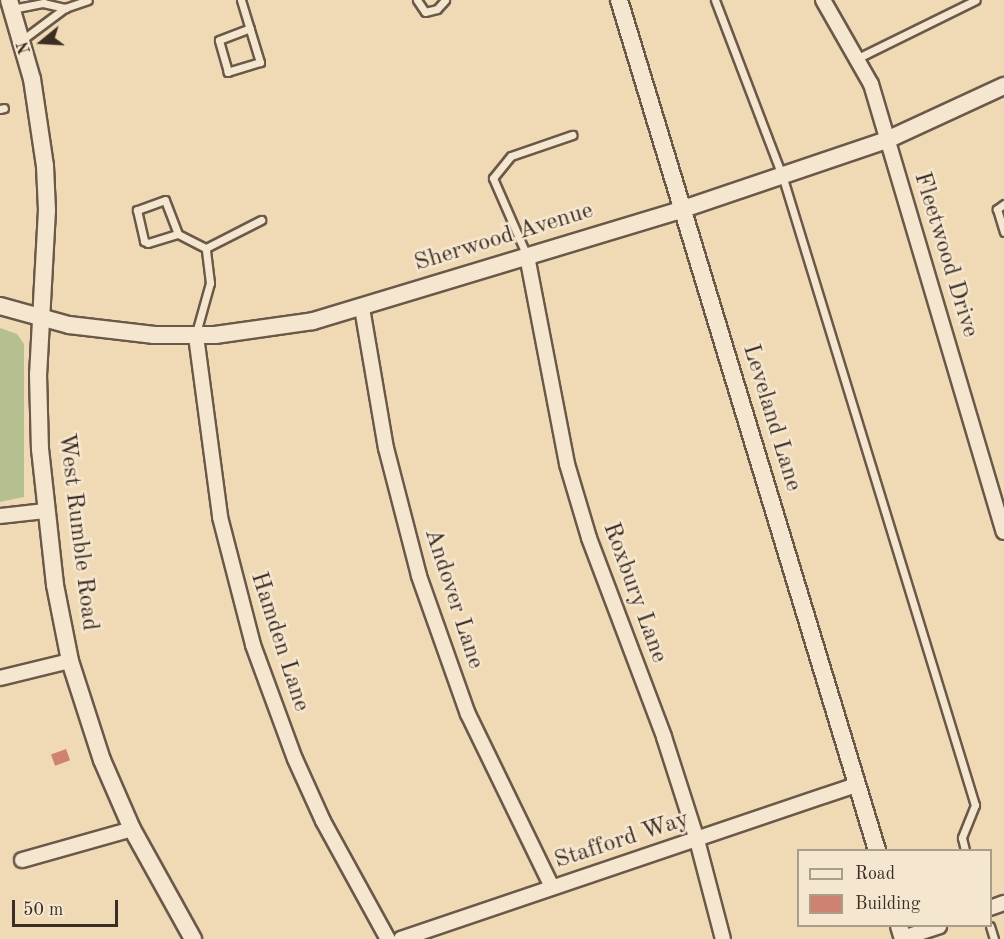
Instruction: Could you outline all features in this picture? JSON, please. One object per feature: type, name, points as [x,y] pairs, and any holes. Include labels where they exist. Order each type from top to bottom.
[{"type":"street","name":"Leveland Lane","points":[[619,0],[877,849]]},
{"type":"street","name":"Fleetwood Drive","points":[[823,0],[871,84],[1004,532]]},
{"type":"street","name":"West Rumble Road","points":[[10,4],[22,40],[36,100],[45,166],[46,254],[39,318],[40,448],[45,511],[70,661],[102,760],[132,829],[193,939]]},
{"type":"street","name":"Sherwood Avenue","points":[[0,306],[39,318],[110,332],[196,336],[262,330],[362,308],[683,209],[887,140],[1004,86]]},
{"type":"street","name":"Roxbury Lane","points":[[527,256],[551,395],[567,464],[589,538],[664,737],[697,840],[723,939]]},
{"type":"street","name":"Andover Lane","points":[[362,308],[386,448],[419,576],[468,714],[552,887]]},
{"type":"street","name":"Hamden Lane","points":[[196,336],[220,517],[253,645],[318,810],[388,939]]},
{"type":"street","points":[[0,516],[45,511]]},
{"type":"street","points":[[0,678],[70,661]]},
{"type":"street","name":"Stafford Way","points":[[401,939],[857,785]]},
{"type":"street","points":[[22,860],[132,829]]},
{"type":"street","points":[[902,934],[934,927]]},
{"type":"lane","points":[[22,40],[65,8],[88,0]]},
{"type":"lane","points":[[241,0],[250,28],[260,62],[228,72],[219,40],[250,28]]},
{"type":"lane","points":[[417,0],[425,12],[437,9],[444,0]]},
{"type":"lane","points":[[715,0],[782,175],[975,806],[962,838],[965,849]]},
{"type":"lane","points":[[858,58],[976,0]]},
{"type":"lane","points":[[10,4],[43,3],[65,8]]},
{"type":"lane","points":[[527,256],[493,178],[511,156],[572,135]]},
{"type":"lane","points":[[178,234],[148,243],[144,241],[137,210],[165,200],[178,234],[206,248]]},
{"type":"lane","points":[[1004,204],[997,209],[1004,232]]},
{"type":"lane","points":[[206,248],[261,220]]},
{"type":"lane","points":[[196,336],[210,283],[206,248]]},
{"type":"green space","points":[[0,328],[17,334],[24,344],[24,497],[0,502]]},
{"type":"building","points":[[66,749],[70,760],[55,766],[51,754]]}]
